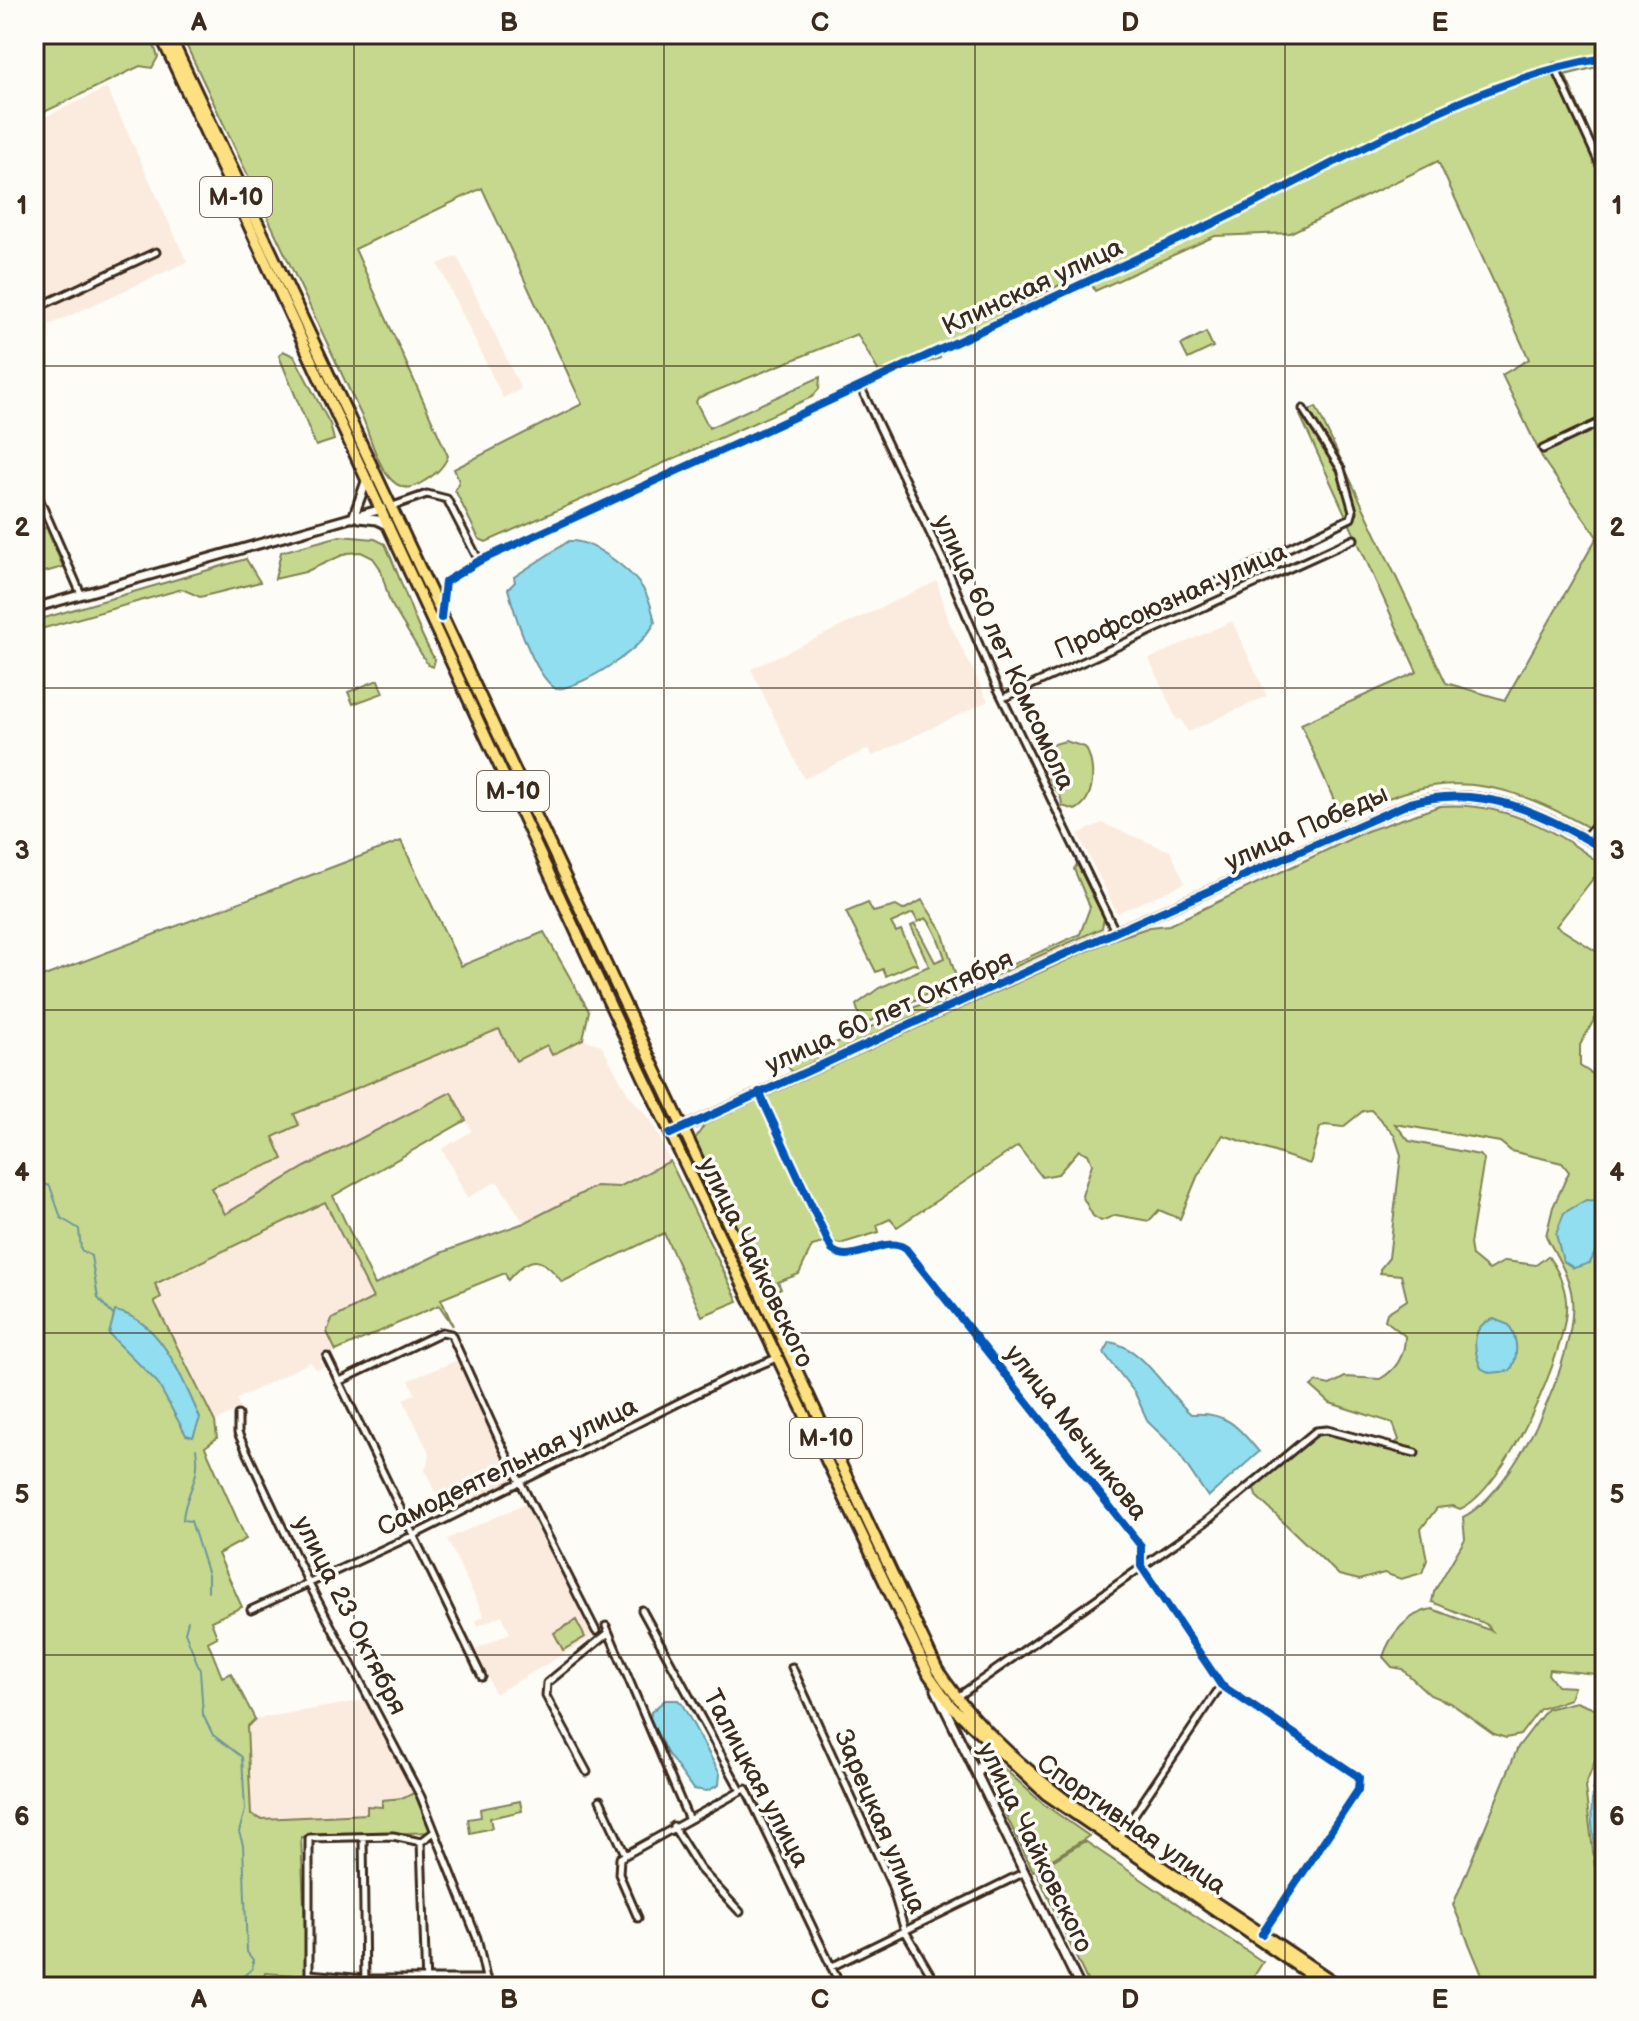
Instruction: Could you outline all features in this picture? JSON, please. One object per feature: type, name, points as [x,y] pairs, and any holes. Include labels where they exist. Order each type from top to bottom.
[{"type":"highway","name":"М-10","points":[[160,34],[367,477],[386,508]]},
{"type":"highway","name":"М-10","points":[[169,34],[386,508]]},
{"type":"highway","name":"улица Чайковского","points":[[386,508],[391,527],[670,1134],[780,1357],[890,1600],[929,1675]]},
{"type":"highway","name":"улица Чайковского","points":[[386,508],[441,618],[899,1595],[945,1682]]},
{"type":"highway","name":"Спортивная улица","points":[[929,1675],[994,1743],[1075,1816],[1328,1987]]},
{"type":"highway","name":"Спортивная улица","points":[[945,1682],[952,1699]]},
{"type":"highway","name":"Спортивная улица","points":[[994,1743],[1054,1792],[1119,1838],[1341,1987]]},
{"type":"street","name":"Клинская улица","points":[[441,618],[445,582],[479,561],[861,388],[1284,190],[1407,127],[1555,67],[1605,58]]},
{"type":"street","points":[[1555,67],[1605,176]]},
{"type":"street","points":[[34,309],[156,252]]},
{"type":"street","name":"улица 60 лет Комсомола","points":[[861,388],[949,573],[1003,698],[1115,931]]},
{"type":"street","points":[[1119,629],[1351,518],[1353,511],[1341,469],[1303,409]]},
{"type":"street","points":[[1543,449],[1605,420]]},
{"type":"street","points":[[353,518],[367,477]]},
{"type":"street","points":[[34,487],[81,594]]},
{"type":"street","points":[[34,608],[353,518],[427,494],[447,499],[479,561]]},
{"type":"street","points":[[353,518],[371,518],[391,527]]},
{"type":"street","name":"Профсоюзная улица","points":[[1003,698],[1354,539]]},
{"type":"street","name":"улица Победы","points":[[1115,931],[1381,814],[1436,797],[1477,797],[1504,801],[1541,815],[1605,850]]},
{"type":"street","points":[[1584,837],[1605,818]]},
{"type":"street","name":"улица 60 лет Октября","points":[[670,1134],[1115,931]]},
{"type":"street","name":"улица Мечникова","points":[[759,1092],[832,1250],[841,1255],[894,1245],[906,1249],[1141,1546],[1141,1566],[1221,1685],[1356,1774],[1360,1780],[1358,1790],[1262,1934]]},
{"type":"street","points":[[340,1381],[442,1332],[449,1332],[520,1483],[596,1631]]},
{"type":"street","points":[[327,1357],[416,1534],[482,1677]]},
{"type":"street","name":"Самодеятельная улица","points":[[251,1610],[416,1534],[728,1378],[780,1357]]},
{"type":"street","name":"улица 23 Октября","points":[[238,1415],[238,1433],[309,1584],[372,1699],[434,1832]]},
{"type":"street","points":[[952,1699],[1207,1521],[1316,1431],[1327,1430],[1415,1453]]},
{"type":"street","name":"Талицкая улица","points":[[642,1610],[741,1791],[746,1789],[841,1987]]},
{"type":"street","points":[[587,1772],[546,1696],[547,1683],[607,1630],[688,1818]]},
{"type":"street","name":"Зарецкая улица","points":[[792,1667],[891,1884],[905,1931],[938,1987]]},
{"type":"street","name":"улица Чайковского","points":[[929,1675],[1080,1987]]},
{"type":"street","points":[[1119,1838],[1221,1685]]},
{"type":"street","points":[[978,1774],[994,1743]]},
{"type":"street","points":[[638,1918],[618,1868],[625,1854],[741,1791]]},
{"type":"street","points":[[600,1800],[625,1854]]},
{"type":"street","points":[[673,1826],[700,1869],[740,1912]]},
{"type":"street","points":[[487,1979],[365,1979],[309,1974],[306,1848],[309,1838],[393,1836],[421,1842],[434,1832],[477,1938],[487,1979],[488,1987]]},
{"type":"street","points":[[363,1837],[365,1987]]},
{"type":"street","points":[[421,1842],[426,1987]]},
{"type":"street","points":[[831,1967],[1026,1872]]},
{"type":"shaded area","points":[[107,88],[187,262],[34,332],[34,122]]},
{"type":"shaded area","points":[[457,256],[521,389],[503,398],[438,264]]},
{"type":"shaded area","points":[[937,581],[949,622],[988,701],[873,756],[868,749],[804,779],[751,669]]},
{"type":"shaded area","points":[[1232,621],[1267,696],[1188,732],[1181,719],[1177,720],[1149,659]]},
{"type":"shaded area","points":[[1102,823],[1170,851],[1185,883],[1117,913],[1078,834]]},
{"type":"shaded area","points":[[500,1028],[547,1045],[552,1055],[583,1039],[601,1045],[628,1094],[652,1122],[670,1161],[619,1187],[596,1186],[524,1223],[497,1181],[467,1198],[442,1149],[472,1131],[451,1092],[305,1167],[226,1215],[211,1188],[283,1159],[273,1137],[294,1114]]},
{"type":"shaded area","points":[[325,1202],[373,1298],[327,1332],[336,1351],[320,1360],[323,1367],[317,1370],[310,1362],[237,1399],[240,1409],[215,1422],[154,1301],[161,1297],[155,1284]]},
{"type":"shaded area","points":[[458,1360],[515,1480],[453,1511],[441,1506],[425,1470],[430,1455],[403,1399],[415,1394],[409,1380]]},
{"type":"shaded area","points":[[525,1504],[593,1637],[495,1694],[476,1649],[510,1633],[502,1615],[478,1626],[476,1621],[484,1616],[447,1539]]},
{"type":"shaded area","points":[[372,1699],[418,1791],[404,1798],[382,1800],[382,1807],[367,1814],[261,1819],[251,1816],[247,1727],[255,1719]]},
{"type":"green space","points":[[34,34],[150,34],[158,57],[152,68],[140,66],[34,117]]},
{"type":"green space","points":[[181,34],[1605,34],[1605,65],[1565,75],[1605,167],[1605,837],[1538,802],[1492,788],[1467,785],[1417,789],[1342,819],[1301,724],[1417,672],[1300,415],[1316,407],[1446,683],[1505,700],[1597,537],[1544,461],[1502,375],[1529,359],[1438,161],[1290,233],[1215,236],[1095,291],[1085,272],[940,346],[940,358],[932,361],[880,374],[857,334],[698,398],[696,402],[709,428],[820,377],[819,389],[812,397],[486,542],[479,539],[455,490],[459,481],[454,469],[582,404],[482,188],[355,249],[448,456],[433,475],[421,483],[409,488],[399,486],[390,479],[377,456],[364,421]]},
{"type":"green space","points":[[1206,332],[1213,347],[1188,359],[1181,345]]},
{"type":"green space","points":[[283,351],[294,356],[330,424],[334,440],[316,446],[279,356]]},
{"type":"green space","points":[[46,527],[63,567],[34,575],[34,533]]},
{"type":"green space","points":[[340,536],[375,539],[385,544],[420,632],[435,660],[433,667],[428,665],[390,602],[380,568],[373,558],[361,552],[347,553],[305,572],[275,579],[281,552]]},
{"type":"green space","points":[[246,559],[260,582],[200,597],[182,589],[34,631],[34,621]]},
{"type":"green space","points":[[378,680],[383,693],[353,704],[348,692]]},
{"type":"green space","points":[[1065,741],[1085,747],[1091,763],[1090,790],[1082,805],[1075,810],[1062,806],[1041,753],[1044,747]]},
{"type":"green space","points":[[1440,806],[1484,808],[1506,813],[1547,830],[1603,866],[1556,926],[1605,957],[1605,1000],[1580,1045],[1580,1066],[1605,1082],[1605,1675],[1549,1669],[1548,1674],[1557,1686],[1574,1687],[1570,1699],[1540,1709],[1520,1735],[1506,1738],[1494,1734],[1452,1704],[1430,1695],[1402,1669],[1392,1667],[1383,1657],[1401,1626],[1423,1611],[1432,1609],[1492,1631],[1486,1624],[1432,1602],[1434,1592],[1465,1539],[1463,1517],[1483,1503],[1522,1452],[1554,1386],[1565,1353],[1571,1323],[1571,1290],[1546,1236],[1553,1207],[1569,1172],[1562,1163],[1511,1151],[1500,1142],[1395,1124],[1409,1141],[1479,1155],[1484,1159],[1470,1244],[1472,1256],[1489,1270],[1505,1261],[1536,1265],[1548,1256],[1564,1289],[1566,1301],[1564,1323],[1546,1383],[1514,1448],[1496,1476],[1477,1497],[1460,1509],[1453,1506],[1437,1508],[1421,1529],[1427,1560],[1422,1573],[1401,1579],[1384,1573],[1359,1580],[1339,1575],[1256,1496],[1254,1488],[1322,1432],[1389,1449],[1399,1440],[1393,1423],[1330,1403],[1311,1386],[1316,1382],[1330,1385],[1345,1377],[1380,1379],[1395,1366],[1403,1349],[1405,1336],[1385,1320],[1387,1313],[1407,1300],[1401,1275],[1380,1273],[1389,1258],[1401,1155],[1394,1134],[1371,1110],[1363,1111],[1343,1127],[1325,1125],[1320,1128],[1310,1164],[1223,1135],[1197,1177],[1180,1219],[1159,1210],[1149,1221],[1116,1215],[1101,1221],[1093,1216],[1082,1196],[1092,1164],[1088,1154],[1079,1150],[1058,1174],[1042,1177],[1018,1146],[897,1227],[890,1219],[877,1225],[879,1232],[840,1244],[830,1241],[812,1246],[799,1274],[778,1282],[781,1289],[764,1296],[695,1139],[705,1124],[1112,940],[1150,927],[1169,925],[1367,831]]},
{"type":"green space","points":[[401,841],[461,966],[544,932],[589,1011],[583,1039],[552,1055],[547,1045],[516,1061],[499,1029],[294,1114],[299,1125],[273,1137],[283,1159],[211,1188],[225,1214],[305,1167],[451,1092],[466,1120],[333,1196],[375,1285],[443,1252],[524,1223],[596,1186],[619,1187],[670,1161],[738,1301],[702,1316],[664,1233],[562,1282],[542,1263],[530,1262],[508,1280],[505,1273],[441,1299],[453,1326],[439,1305],[336,1351],[327,1332],[332,1319],[373,1298],[325,1202],[155,1284],[161,1297],[154,1301],[215,1422],[217,1438],[205,1447],[246,1539],[218,1554],[242,1607],[211,1621],[217,1637],[208,1642],[222,1677],[231,1673],[255,1719],[247,1727],[251,1815],[261,1819],[367,1814],[367,1806],[382,1807],[382,1800],[404,1798],[418,1791],[434,1832],[301,1837],[307,1976],[265,1973],[260,1987],[34,1987],[34,980]]},
{"type":"green space","points":[[1077,864],[1104,918],[1102,928],[972,986],[973,982],[1080,934],[1090,907],[1074,869]]},
{"type":"green space","points":[[922,900],[942,931],[957,980],[862,1025],[856,1005],[879,988],[929,966],[911,926],[915,924],[935,962],[945,958],[929,922],[926,918],[918,922],[913,913],[891,923],[896,932],[901,930],[918,965],[913,964],[886,976],[883,969],[876,972],[846,912],[868,903],[873,912],[896,906],[903,910]]},
{"type":"green space","points":[[957,988],[962,990],[960,995],[792,1072],[787,1065]]},
{"type":"green space","points":[[576,1620],[585,1637],[563,1650],[554,1633]]},
{"type":"green space","points":[[1576,1702],[1605,1713],[1605,1735],[1585,1787],[1595,1867],[1600,1867],[1605,1886],[1605,1987],[1479,1987],[1482,1975],[1453,1905],[1518,1747],[1547,1709]]},
{"type":"green space","points":[[990,1760],[998,1763],[1042,1803],[1089,1836],[1033,1871],[986,1774],[986,1763]]},
{"type":"green space","points":[[520,1801],[522,1811],[490,1818],[492,1828],[470,1833],[468,1819],[481,1817],[480,1809]]},
{"type":"green space","points":[[1085,1841],[1263,1962],[1251,1981],[1258,1987],[1090,1987],[1036,1871]]},
{"type":"water","points":[[569,541],[599,550],[628,572],[645,591],[655,622],[639,643],[612,664],[582,681],[556,689],[533,658],[508,589],[515,582],[514,577]]},
{"type":"water","points":[[1586,1200],[1601,1201],[1605,1206],[1605,1231],[1590,1263],[1574,1268],[1563,1261],[1556,1234],[1564,1213]]},
{"type":"water","points":[[115,1311],[131,1316],[145,1326],[168,1353],[200,1418],[193,1437],[186,1435],[157,1382],[109,1334]]},
{"type":"water","points":[[1494,1319],[1509,1325],[1514,1336],[1516,1354],[1510,1371],[1490,1373],[1481,1368],[1478,1361],[1475,1346],[1477,1332],[1486,1322]]},
{"type":"water","points":[[1110,1342],[1144,1361],[1191,1414],[1213,1415],[1230,1422],[1259,1452],[1208,1497],[1174,1447],[1148,1422],[1135,1393],[1104,1353]]},
{"type":"water","points":[[665,1700],[678,1700],[682,1704],[720,1774],[719,1785],[707,1791],[693,1789],[667,1753],[650,1719],[651,1712]]},
{"type":"water","points":[[1605,1747],[1605,1886],[1593,1832],[1592,1801]]},
{"type":"waterway","points":[[34,1181],[50,1186],[61,1218],[79,1229],[81,1250],[91,1256],[98,1298],[113,1315]]},
{"type":"waterway","points":[[196,1449],[197,1469],[183,1520],[191,1521],[208,1575],[208,1591]]},
{"type":"waterway","points":[[188,1621],[185,1632],[200,1670],[203,1715],[213,1735],[242,1757],[245,1810],[239,1832],[243,1845],[247,1952],[253,1960],[252,1969],[240,1979]]},
{"type":"cycle path","points":[[441,618],[445,582],[479,561],[1218,221],[1457,103],[1556,68],[1605,58]]},
{"type":"cycle path","points":[[670,1134],[1056,958],[1410,803],[1462,796],[1512,805],[1559,825],[1605,850]]},
{"type":"cycle path","points":[[759,1092],[832,1250],[849,1255],[889,1245],[906,1249],[1141,1546],[1141,1566],[1221,1685],[1359,1777],[1358,1790],[1262,1934]]}]
